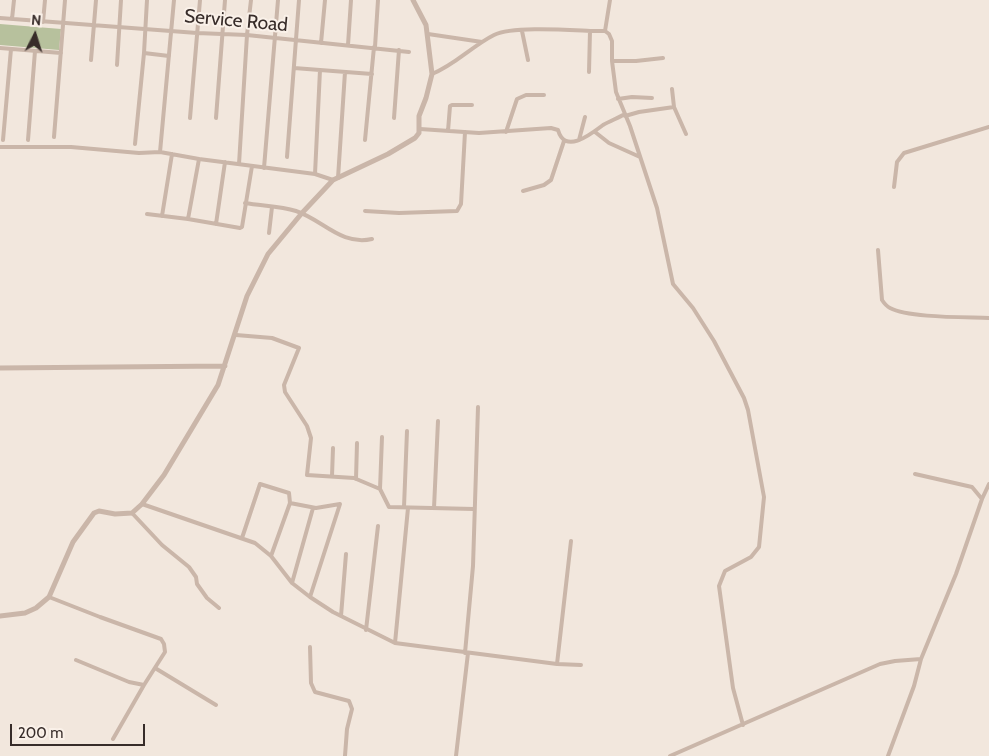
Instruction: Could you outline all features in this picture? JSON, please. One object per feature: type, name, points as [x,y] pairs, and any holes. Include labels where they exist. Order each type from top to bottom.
[{"type":"street","points":[[12,19],[14,0]]},
{"type":"street","points":[[43,22],[45,0]]},
{"type":"street","points":[[54,137],[65,0]]},
{"type":"street","points":[[91,60],[96,0]]},
{"type":"street","points":[[117,65],[121,0]]},
{"type":"street","points":[[135,144],[147,0]]},
{"type":"street","points":[[160,152],[174,0]]},
{"type":"street","points":[[190,118],[200,0]]},
{"type":"street","points":[[216,118],[224,35],[225,0]]},
{"type":"street","points":[[239,164],[251,0]]},
{"type":"street","points":[[264,168],[278,0]]},
{"type":"street","points":[[287,157],[299,0]]},
{"type":"street","points":[[321,43],[325,0]]},
{"type":"street","points":[[348,45],[351,0]]},
{"type":"street","points":[[365,140],[378,0]]},
{"type":"street","points":[[0,616],[25,613],[36,608],[49,597],[73,542],[94,513],[99,511],[115,514],[132,513],[142,504],[179,451],[214,393],[236,335],[247,296],[263,261],[302,213],[335,179],[395,150],[415,138],[420,129],[419,116],[432,74],[426,25],[422,14],[412,0]]},
{"type":"street","points":[[605,31],[610,0]]},
{"type":"street","name":"Service Road","points":[[0,18],[224,35],[247,35],[296,42],[375,47],[409,52]]},
{"type":"street","points":[[432,74],[445,69],[483,42],[502,32],[590,30],[605,31],[610,34],[618,99],[630,126],[657,208],[673,284],[693,308],[714,341],[744,398],[758,460],[764,497],[759,547],[751,557],[725,571],[720,586],[733,688],[743,725]]},
{"type":"street","points":[[589,72],[590,30]]},
{"type":"street","points":[[522,31],[528,60]]},
{"type":"street","points":[[428,34],[483,42]]},
{"type":"street","points":[[0,48],[61,53]]},
{"type":"street","points":[[3,140],[11,49]]},
{"type":"street","points":[[394,118],[399,50]]},
{"type":"street","points":[[28,140],[35,51]]},
{"type":"street","points":[[144,53],[168,56]]},
{"type":"street","points":[[612,61],[636,62],[663,58]]},
{"type":"street","points":[[294,68],[372,74]]},
{"type":"street","points":[[315,174],[320,70]]},
{"type":"street","points":[[335,179],[345,72]]},
{"type":"street","points":[[672,89],[674,107],[686,134]]},
{"type":"street","points":[[506,132],[517,99],[526,96],[544,95]]},
{"type":"street","points":[[618,99],[632,97],[652,98]]},
{"type":"street","points":[[448,131],[450,106],[472,105]]},
{"type":"street","points":[[420,129],[506,132],[552,128],[558,130],[560,138],[564,141],[579,140],[625,115],[674,107]]},
{"type":"street","points":[[579,140],[585,117]]},
{"type":"street","points":[[894,187],[897,162],[904,153],[989,127]]},
{"type":"street","points":[[365,211],[399,213],[457,211],[461,204],[466,132]]},
{"type":"street","points":[[595,132],[609,143],[640,157]]},
{"type":"street","points":[[523,191],[544,186],[551,180],[564,141]]},
{"type":"street","points":[[0,147],[71,146],[140,153],[160,152],[315,174],[335,179]]},
{"type":"street","points":[[162,216],[172,154]]},
{"type":"street","points":[[188,219],[199,159]]},
{"type":"street","points":[[216,224],[225,162]]},
{"type":"street","points":[[147,214],[242,227],[252,166]]},
{"type":"street","points":[[245,203],[294,210],[345,238],[356,240],[372,239]]},
{"type":"street","points":[[269,233],[272,207]]},
{"type":"street","points":[[878,250],[882,300],[891,309],[931,315],[989,318]]},
{"type":"street","points":[[236,335],[272,338],[299,348],[284,385],[285,392],[307,426],[311,438],[307,475],[348,476],[380,489]]},
{"type":"street","points":[[0,368],[225,366]]},
{"type":"street","points":[[456,756],[467,653],[478,407]]},
{"type":"street","points":[[434,508],[438,422]]},
{"type":"street","points":[[395,643],[406,507],[407,431]]},
{"type":"street","points":[[382,437],[380,489],[389,507],[474,509]]},
{"type":"street","points":[[356,479],[357,443]]},
{"type":"street","points":[[332,476],[333,448]]},
{"type":"street","points":[[915,474],[972,487],[982,500]]},
{"type":"street","points":[[242,538],[260,484],[290,493],[290,503],[271,556]]},
{"type":"street","points":[[888,756],[914,686],[921,659],[956,574],[989,484]]},
{"type":"street","points":[[290,503],[313,508],[340,504],[310,597]]},
{"type":"street","points":[[142,504],[255,544],[271,556],[292,583],[310,597],[366,630],[395,643],[557,664],[581,665]]},
{"type":"street","points":[[292,583],[313,508]]},
{"type":"street","points":[[132,513],[162,545],[188,567],[196,576],[197,584],[207,598],[219,608]]},
{"type":"street","points":[[366,630],[378,526]]},
{"type":"street","points":[[557,664],[572,541]]},
{"type":"street","points":[[341,616],[346,554]]},
{"type":"street","points":[[49,597],[161,639],[164,644],[165,652],[113,739]]},
{"type":"street","points":[[310,647],[310,683],[315,692],[349,701],[352,709],[345,756]]},
{"type":"street","points":[[670,756],[743,725],[826,686],[880,664],[921,659]]},
{"type":"street","points":[[76,660],[129,682],[144,685]]},
{"type":"street","points":[[155,668],[216,705]]},
{"type":"green space","points":[[0,24],[61,29],[59,50],[0,45]]}]
